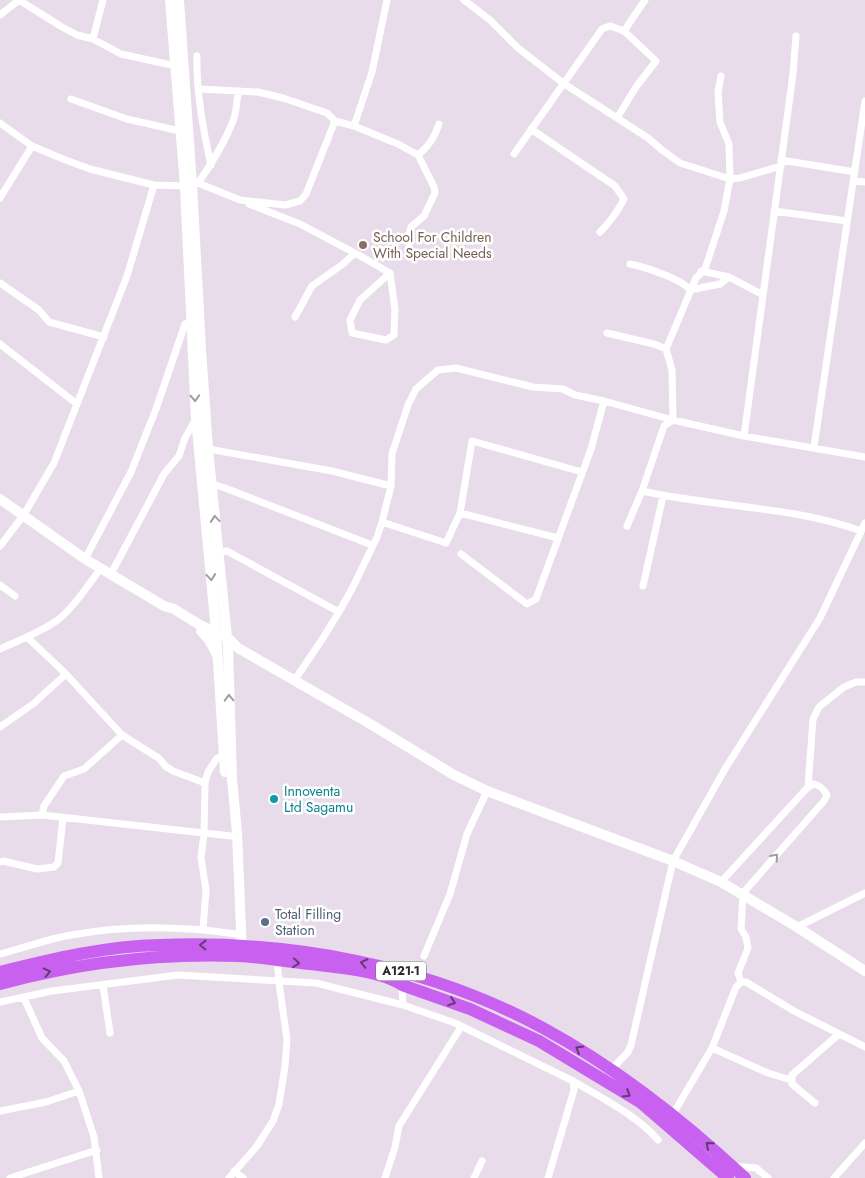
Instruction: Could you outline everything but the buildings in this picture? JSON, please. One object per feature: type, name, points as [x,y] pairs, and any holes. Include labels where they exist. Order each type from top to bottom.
[{"type":"highway","name":"A121-1","points":[[0,972],[48,960],[160,945],[239,947],[336,957],[394,969],[502,1008],[542,1027],[612,1069],[673,1114],[729,1175]]},
{"type":"highway","name":"A121-1","points":[[0,984],[56,970],[106,962],[239,947],[277,961],[335,967],[392,979],[402,986],[470,1009],[539,1041],[640,1102],[729,1175],[745,1178]]},
{"type":"main road","points":[[170,0],[180,131],[191,184],[191,322],[196,419],[217,636],[239,947]]},
{"type":"main road","points":[[179,0],[208,449],[218,552],[231,644],[232,779],[237,833],[239,947]]},
{"type":"main road","points":[[0,500],[85,559],[164,606],[171,614],[217,636],[454,774],[487,791],[673,861],[721,882],[743,893],[865,971]]},
{"type":"main road","points":[[200,628],[214,610]]},
{"type":"main road","points":[[200,628],[210,640],[218,655]]},
{"type":"street","points":[[0,15],[19,0],[77,35],[93,39],[121,54],[176,66]]},
{"type":"street","points":[[93,39],[103,0]]},
{"type":"street","points":[[354,126],[372,72],[386,0]]},
{"type":"street","points":[[464,0],[490,20],[518,48],[563,83],[648,138],[680,163],[730,179],[740,178],[781,163],[854,172]]},
{"type":"street","points":[[624,31],[645,0]]},
{"type":"street","points":[[514,154],[602,29],[610,26],[624,31],[656,61],[636,87],[617,118]]},
{"type":"street","points":[[744,436],[793,74],[796,36]]},
{"type":"street","points":[[198,56],[197,70],[203,132],[211,165]]},
{"type":"street","points":[[673,420],[672,370],[666,349],[690,290],[701,271],[705,269],[724,211],[730,179],[729,144],[720,122],[718,92],[721,76]]},
{"type":"street","points":[[199,89],[258,92],[283,98],[327,113],[335,121],[354,126],[398,144],[418,155],[434,187],[435,193],[424,216],[411,227],[409,233],[409,255]]},
{"type":"street","points":[[191,184],[211,165],[235,116],[239,91]]},
{"type":"street","points":[[71,99],[127,119],[180,131]]},
{"type":"street","points":[[814,447],[865,101]]},
{"type":"street","points":[[240,200],[285,205],[300,201],[306,194],[335,121]]},
{"type":"street","points":[[0,123],[32,146],[63,160],[90,169],[154,185],[191,184],[240,200],[300,224],[390,273]]},
{"type":"street","points":[[418,155],[434,138],[440,124]]},
{"type":"street","points":[[530,129],[620,192],[624,199],[611,220],[600,232]]},
{"type":"street","points":[[0,198],[32,146]]},
{"type":"street","points":[[853,181],[865,182]]},
{"type":"street","points":[[0,546],[23,516],[54,463],[128,276],[154,185]]},
{"type":"street","points":[[774,211],[847,222]]},
{"type":"street","points":[[295,317],[312,286],[355,253]]},
{"type":"street","points":[[630,264],[643,266],[686,285],[690,290]]},
{"type":"street","points":[[701,271],[729,277],[763,295]]},
{"type":"street","points":[[390,273],[395,309],[394,335],[386,340],[352,333],[350,320],[360,300],[390,273]]},
{"type":"street","points":[[690,290],[720,284],[729,277]]},
{"type":"street","points":[[0,283],[39,310],[49,322],[104,337]]},
{"type":"street","points":[[85,559],[132,472],[185,324],[191,322]]},
{"type":"street","points":[[608,333],[654,344],[666,349]]},
{"type":"street","points":[[0,344],[77,404]]},
{"type":"street","points":[[294,681],[323,638],[354,585],[382,522],[391,486],[392,454],[408,405],[416,389],[438,370],[456,368],[533,387],[563,389],[575,395],[744,436],[865,457]]},
{"type":"street","points":[[461,554],[527,604],[536,599],[591,449],[604,401]]},
{"type":"street","points":[[110,574],[164,474],[179,456],[185,438],[196,419]]},
{"type":"street","points":[[627,526],[642,491],[664,426],[673,420]]},
{"type":"street","points":[[382,522],[446,544],[460,513],[472,441],[582,472]]},
{"type":"street","points":[[208,449],[332,471],[391,486]]},
{"type":"street","points":[[212,484],[235,491],[372,545]]},
{"type":"street","points":[[642,491],[663,496],[779,512],[844,524],[861,531]]},
{"type":"street","points":[[643,586],[663,496]]},
{"type":"street","points":[[460,513],[558,538]]},
{"type":"street","points":[[612,1069],[628,1052],[631,1045],[673,861],[725,769],[820,618],[865,523]]},
{"type":"street","points":[[218,552],[227,551],[339,612]]},
{"type":"street","points":[[0,649],[27,637],[59,619],[101,568]]},
{"type":"street","points":[[0,585],[15,596]]},
{"type":"street","points":[[27,637],[66,674],[122,734],[160,759],[165,766],[173,771],[205,782]]},
{"type":"street","points":[[0,727],[33,704],[66,674]]},
{"type":"street","points":[[808,788],[813,719],[819,708],[844,687],[856,682],[865,682]]},
{"type":"street","points":[[42,816],[44,806],[64,776],[84,769],[122,734]]},
{"type":"street","points":[[203,929],[206,890],[201,858],[204,834],[205,782],[208,772],[217,758],[224,756]]},
{"type":"street","points":[[721,882],[808,788],[814,784],[820,785],[825,790],[827,795],[824,801],[743,893],[741,929],[746,937],[748,948],[738,973],[742,982]]},
{"type":"street","points":[[424,956],[450,894],[467,834],[487,791]]},
{"type":"street","points":[[0,817],[42,816],[231,836]]},
{"type":"street","points":[[0,862],[3,861],[37,869],[54,867],[58,863],[63,818]]},
{"type":"street","points":[[797,927],[865,893]]},
{"type":"street","points":[[0,954],[70,935],[116,929],[203,929],[239,947]]},
{"type":"street","points":[[229,1178],[257,1146],[273,1121],[279,1104],[286,1066],[287,1040],[277,961]]},
{"type":"street","points":[[0,1002],[52,991],[178,975],[316,983],[403,1005],[455,1023],[573,1081],[630,1116],[653,1133],[658,1140]]},
{"type":"street","points":[[742,982],[746,982],[794,1011],[865,1047]]},
{"type":"street","points":[[673,1114],[712,1048],[736,987],[742,982]]},
{"type":"street","points":[[102,985],[110,1033]]},
{"type":"street","points":[[402,986],[403,1005]]},
{"type":"street","points":[[24,998],[42,1038],[64,1061],[79,1091],[97,1150],[99,1178]]},
{"type":"street","points":[[385,1178],[395,1147],[399,1126],[461,1027]]},
{"type":"street","points":[[815,1103],[792,1084],[792,1075],[839,1034]]},
{"type":"street","points":[[712,1048],[768,1073],[791,1080]]},
{"type":"street","points":[[548,1178],[574,1090],[573,1081]]},
{"type":"street","points":[[0,1112],[46,1102],[79,1091]]},
{"type":"street","points":[[834,1178],[865,1143]]},
{"type":"street","points":[[10,1178],[97,1150]]},
{"type":"street","points":[[474,1178],[482,1161]]},
{"type":"street","points":[[729,1175],[756,1168],[768,1178]]},
{"type":"street","points":[[234,1171],[243,1178]]},
{"type":"place","name":"School For Children With Special Needs","points":[[363,245]]},
{"type":"place","name":"Innoventa Ltd Sagamu","points":[[274,799]]},
{"type":"place","name":"Total Filling Station","points":[[265,922]]}]
